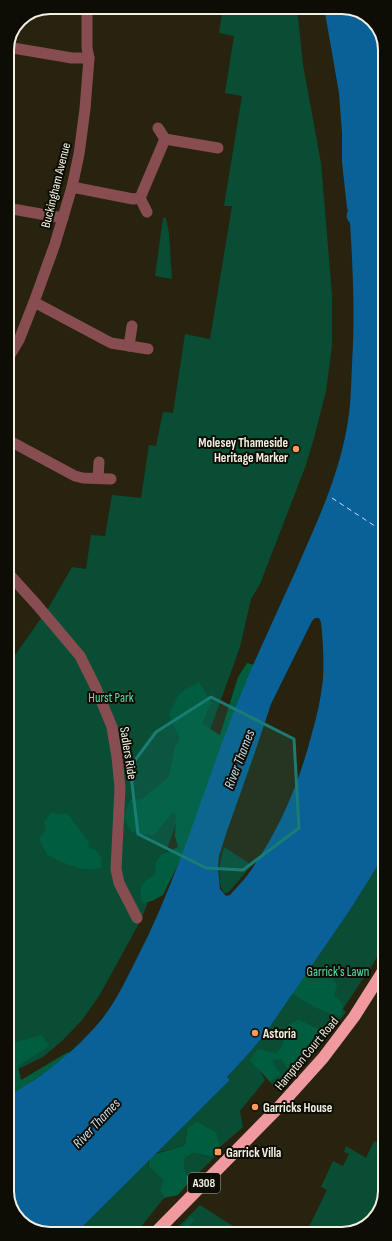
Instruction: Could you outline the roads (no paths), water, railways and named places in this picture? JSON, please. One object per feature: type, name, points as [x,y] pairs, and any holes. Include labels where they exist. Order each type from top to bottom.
[{"type":"highway","name":"Hampton Court Road","points":[[161,1227],[278,1108],[323,1058],[354,1017],[378,979]]},
{"type":"street","name":"Buckingham Avenue","points":[[14,348],[19,340],[34,302],[72,187],[79,154],[85,109],[89,58],[87,48],[87,14]]},
{"type":"street","points":[[14,48],[72,58],[89,58]]},
{"type":"street","points":[[158,128],[165,139],[218,148]]},
{"type":"street","points":[[147,212],[140,198],[165,139]]},
{"type":"street","points":[[72,187],[133,199],[140,198]]},
{"type":"street","points":[[14,209],[63,218]]},
{"type":"street","points":[[34,302],[111,343],[148,349]]},
{"type":"street","points":[[129,346],[132,326]]},
{"type":"street","points":[[14,443],[75,476],[83,478],[111,479]]},
{"type":"street","points":[[98,478],[99,462]]},
{"type":"street","name":"Sadlers Ride","points":[[14,582],[37,605],[80,656],[96,688],[112,727],[118,757],[120,788],[116,869],[119,883],[137,918]]},
{"type":"water","name":"River Thames","points":[[325,14],[344,14],[360,19],[372,30],[378,46],[378,865],[350,910],[265,1034],[227,1077],[230,1080],[82,1227],[43,1226],[26,1218],[20,1211],[15,1200],[14,1093],[42,1075],[81,1042],[102,1019],[125,983],[152,927],[180,860],[251,670],[322,511],[341,456],[350,403],[353,346],[353,276],[350,223],[347,217],[348,210],[342,162],[342,133],[339,93]],"holes":[[[315,618],[319,618],[321,622],[323,643],[323,679],[317,713],[302,768],[281,819],[263,852],[251,871],[230,895],[226,896],[220,889],[218,868],[219,856],[271,704],[312,621]]]},
{"type":"place","name":"Molesey Thameside Heritage Marker","points":[[296,449]]},
{"type":"place","name":"Astoria","points":[[255,1033]]},
{"type":"place","name":"Garricks House","points":[[255,1107]]},
{"type":"place","name":"Garrick Villa","points":[[218,1152]]},
{"type":"park label","name":"Hurst Park","points":[[111,697]]},
{"type":"park label","name":"Garrick's Lawn","points":[[338,971]]}]
